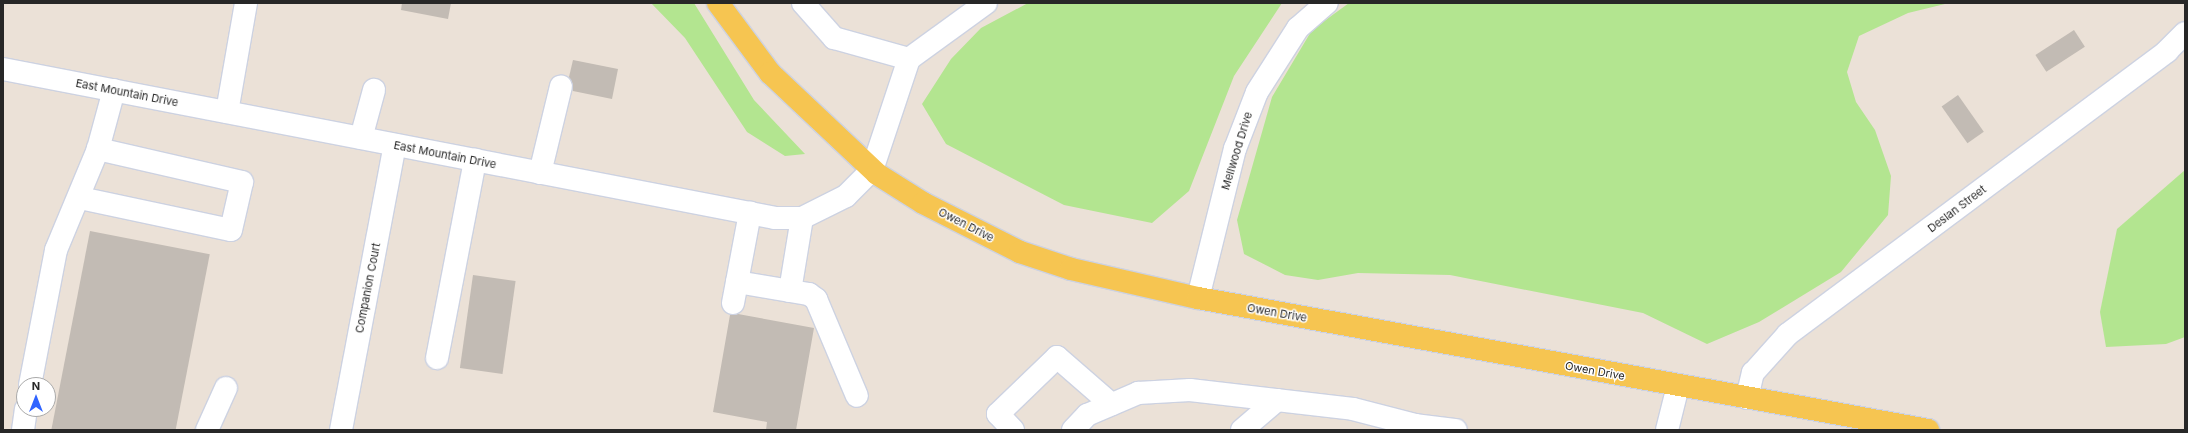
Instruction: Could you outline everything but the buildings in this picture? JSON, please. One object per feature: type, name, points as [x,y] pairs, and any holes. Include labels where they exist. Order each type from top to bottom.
[{"type":"main road","name":"Owen Drive","points":[[718,3],[770,73],[872,170],[923,203],[1020,252],[1078,271],[1198,298],[1928,430]]},
{"type":"street","points":[[226,112],[246,3]]},
{"type":"street","points":[[803,3],[834,38],[909,59]]},
{"type":"street","points":[[872,170],[909,59],[986,3]]},
{"type":"street","name":"Mellwood Drive","points":[[1198,298],[1235,149],[1254,99],[1294,34],[1327,3]]},
{"type":"street","name":"Deslan Street","points":[[1747,398],[1753,374],[1788,334],[2168,51],[2185,33]]},
{"type":"street","name":"East Mountain Drive","points":[[3,68],[775,218],[802,218],[846,196],[872,170]]},
{"type":"street","points":[[540,173],[561,86]]},
{"type":"street","points":[[32,377],[56,250],[80,198],[98,149],[114,90]]},
{"type":"street","points":[[361,138],[374,90]]},
{"type":"street","name":"Companion Court","points":[[341,430],[395,145]]},
{"type":"street","points":[[80,198],[231,230],[242,182],[98,149]]},
{"type":"street","points":[[437,358],[475,160]]},
{"type":"street","points":[[733,303],[750,213]]},
{"type":"street","points":[[790,291],[802,218]]},
{"type":"street","points":[[737,282],[809,294],[819,303],[857,396]]},
{"type":"street","points":[[1014,430],[998,414],[1057,357],[1111,404]]},
{"type":"street","points":[[1667,430],[1678,386]]},
{"type":"street","points":[[207,430],[226,388]]},
{"type":"street","points":[[1073,430],[1086,415],[1138,393],[1190,390],[1352,409],[1417,427],[1456,430]]},
{"type":"street","points":[[1242,430],[1277,400]]},
{"type":"street","points":[[23,430],[25,417]]},
{"type":"green space","points":[[651,3],[694,3],[754,100],[805,154],[785,156],[747,132],[685,38]]},
{"type":"green space","points":[[1028,3],[1282,3],[1234,76],[1189,191],[1152,223],[1064,205],[946,144],[922,104],[951,59],[981,28]]},
{"type":"green space","points":[[1349,3],[1949,3],[1908,13],[1859,36],[1847,72],[1856,102],[1875,130],[1891,176],[1888,215],[1841,272],[1759,322],[1707,344],[1643,313],[1450,275],[1358,273],[1318,280],[1285,275],[1244,254],[1237,220],[1272,97],[1312,30]]},
{"type":"green space","points":[[2185,170],[2185,337],[2166,344],[2106,347],[2100,312],[2117,229]]}]
